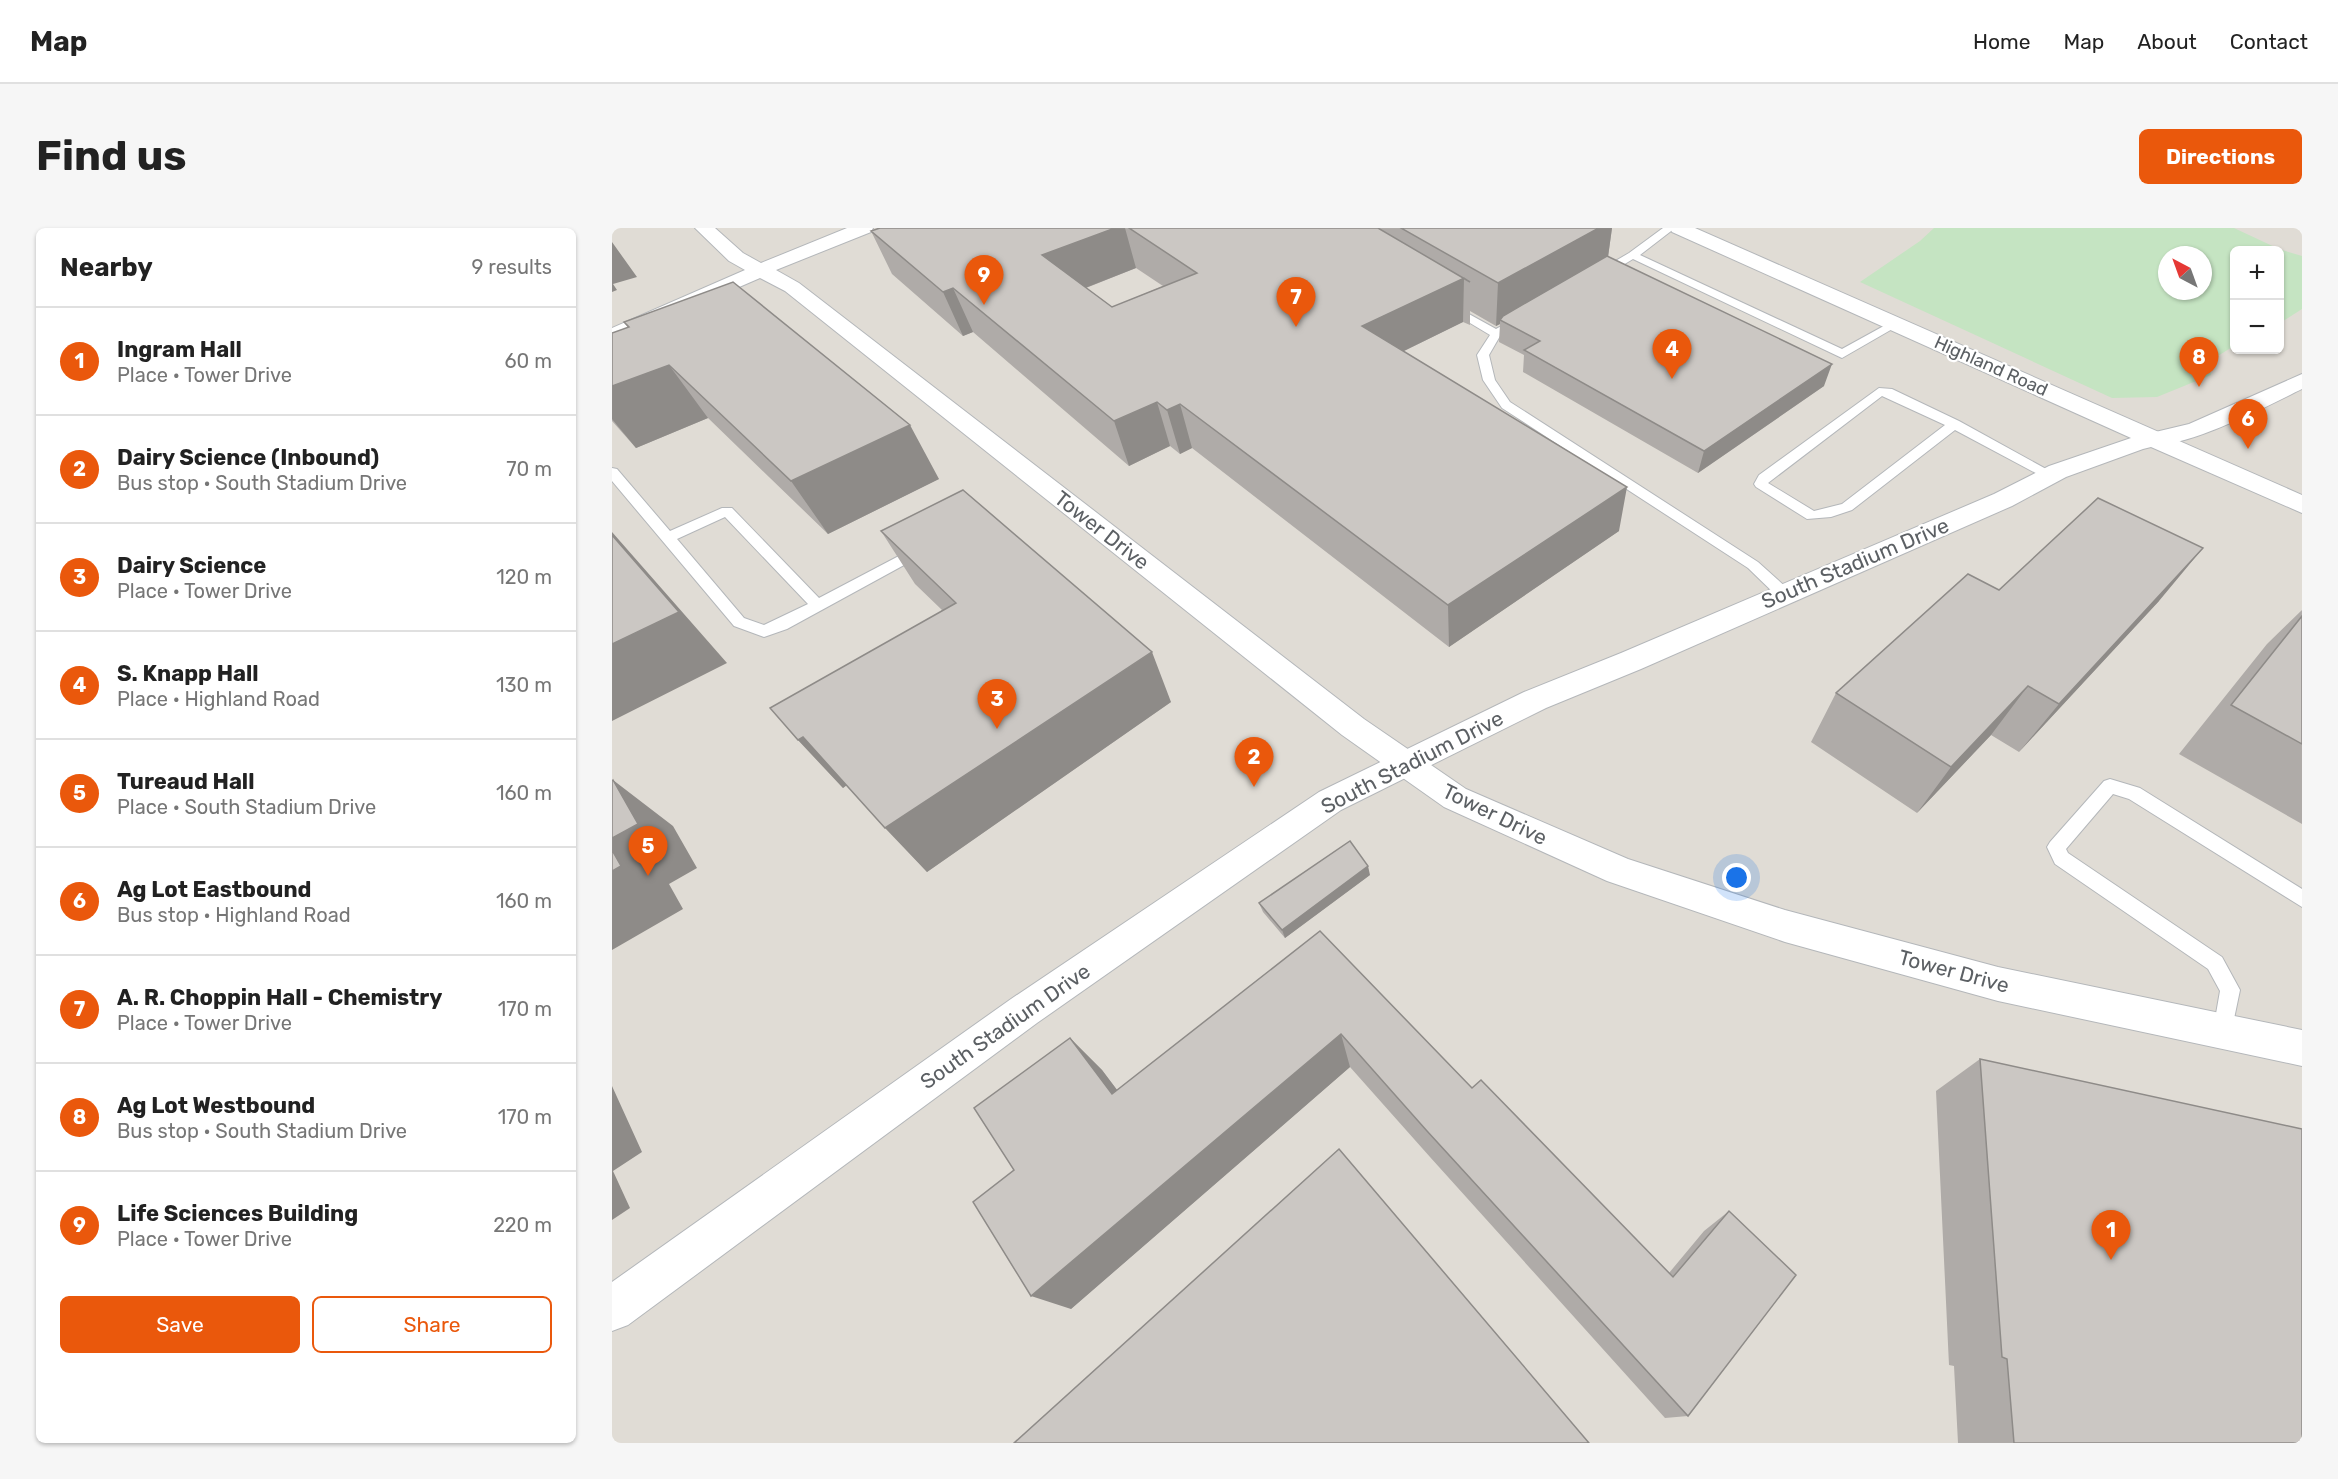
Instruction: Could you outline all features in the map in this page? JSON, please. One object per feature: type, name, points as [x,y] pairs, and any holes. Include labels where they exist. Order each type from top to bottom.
[{"type":"street","name":"Tower Drive","points":[[704,228],[736,257],[792,287],[1353,727],[1455,798],[1618,871],[1785,926],[1998,984],[2302,1048]]},
{"type":"street","points":[[612,336],[760,270],[864,228]]},
{"type":"street","name":"Highland Road","points":[[1679,228],[2302,505]]},
{"type":"street","name":"South Stadium Drive","points":[[612,1309],[1053,990],[1330,801],[1535,700],[2003,500],[2021,488],[2110,449],[2197,429],[2302,381]]},
{"type":"lane","points":[[1584,283],[1633,255],[1670,228]]},
{"type":"lane","points":[[1633,255],[1842,354],[1895,324]]},
{"type":"lane","points":[[1437,299],[1496,334]]},
{"type":"lane","points":[[1535,311],[1496,334],[1483,355],[1489,380],[1506,405],[1753,565],[1784,594]]},
{"type":"lane","points":[[1954,423],[1847,507],[1826,514],[1812,516],[1761,484],[1764,478],[1879,392],[1888,392],[1954,423],[2050,475]]},
{"type":"lane","points":[[612,472],[740,622],[764,631],[782,625],[937,541]]},
{"type":"lane","points":[[668,538],[727,511],[818,606]]},
{"type":"lane","points":[[2223,1031],[2230,990],[2215,963],[2061,858],[2056,847],[2110,786],[2133,793],[2302,899]]},
{"type":"shaded area","points":[[612,228],[2302,228],[2302,1443],[612,1443]]},
{"type":"green space","points":[[1934,228],[2234,228],[2273,246],[2230,246],[2230,348],[2208,362],[2211,375],[2157,397],[2112,398],[1860,282],[1920,241]]},
{"type":"green space","points":[[2284,251],[2302,256],[2302,309],[2284,320]]},
{"type":"building","points":[[880,228],[1115,228],[1042,255],[1112,307],[1197,273],[1129,228],[1378,228],[1464,278],[1362,326],[1627,487],[1448,605],[1180,404],[1167,410],[1157,402],[1114,421],[953,288],[943,292],[871,231]]},
{"type":"building","points":[[1401,228],[1596,228],[1597,229],[1498,283]]},
{"type":"building","points":[[1607,256],[1832,364],[1704,451],[1524,350],[1540,341],[1500,320],[1503,316]]},
{"type":"building","points":[[733,282],[910,425],[791,481],[669,365],[612,386],[612,333],[629,327],[624,322]]},
{"type":"building","points":[[963,490],[1152,652],[885,828],[803,737],[798,740],[770,708],[956,603],[881,531]]},
{"type":"building","points":[[2098,498],[2203,548],[2059,704],[2028,686],[1951,767],[1836,693],[1968,574],[1999,590]]},
{"type":"building","points":[[612,535],[679,612],[612,644]]},
{"type":"building","points":[[2302,616],[2302,744],[2231,705]]},
{"type":"building","points":[[612,781],[638,824],[612,838]]},
{"type":"building","points":[[1350,841],[1368,866],[1282,930],[1259,903]]},
{"type":"building","points":[[612,850],[621,866],[612,871]]},
{"type":"building","points":[[1320,931],[1472,1088],[1481,1080],[1673,1277],[1729,1211],[1796,1275],[1688,1416],[1341,1034],[1031,1296],[973,1202],[1014,1170],[974,1108],[1070,1038],[1112,1094]]},
{"type":"building","points":[[1980,1059],[2302,1129],[2302,1443],[2014,1443],[2007,1359],[2002,1357]]},
{"type":"building","points":[[1339,1149],[1589,1443],[1014,1443]]},
{"type":"place","name":"Life Sciences Building","points":[[984,305]]},
{"type":"place","name":"A. R. Choppin Hall - Chemistry","points":[[1296,327]]},
{"type":"place","name":"S. Knapp Hall","points":[[1672,379]]},
{"type":"place","name":"Ag Lot Westbound","points":[[2199,387]]},
{"type":"place","name":"Ag Lot Eastbound","points":[[2248,449]]},
{"type":"place","name":"Dairy Science","points":[[997,729]]},
{"type":"place","name":"Dairy Science (Inbound)","points":[[1254,787]]},
{"type":"place","name":"Tureaud Hall","points":[[648,876]]},
{"type":"place","name":"Ingram Hall","points":[[2111,1260]]}]
